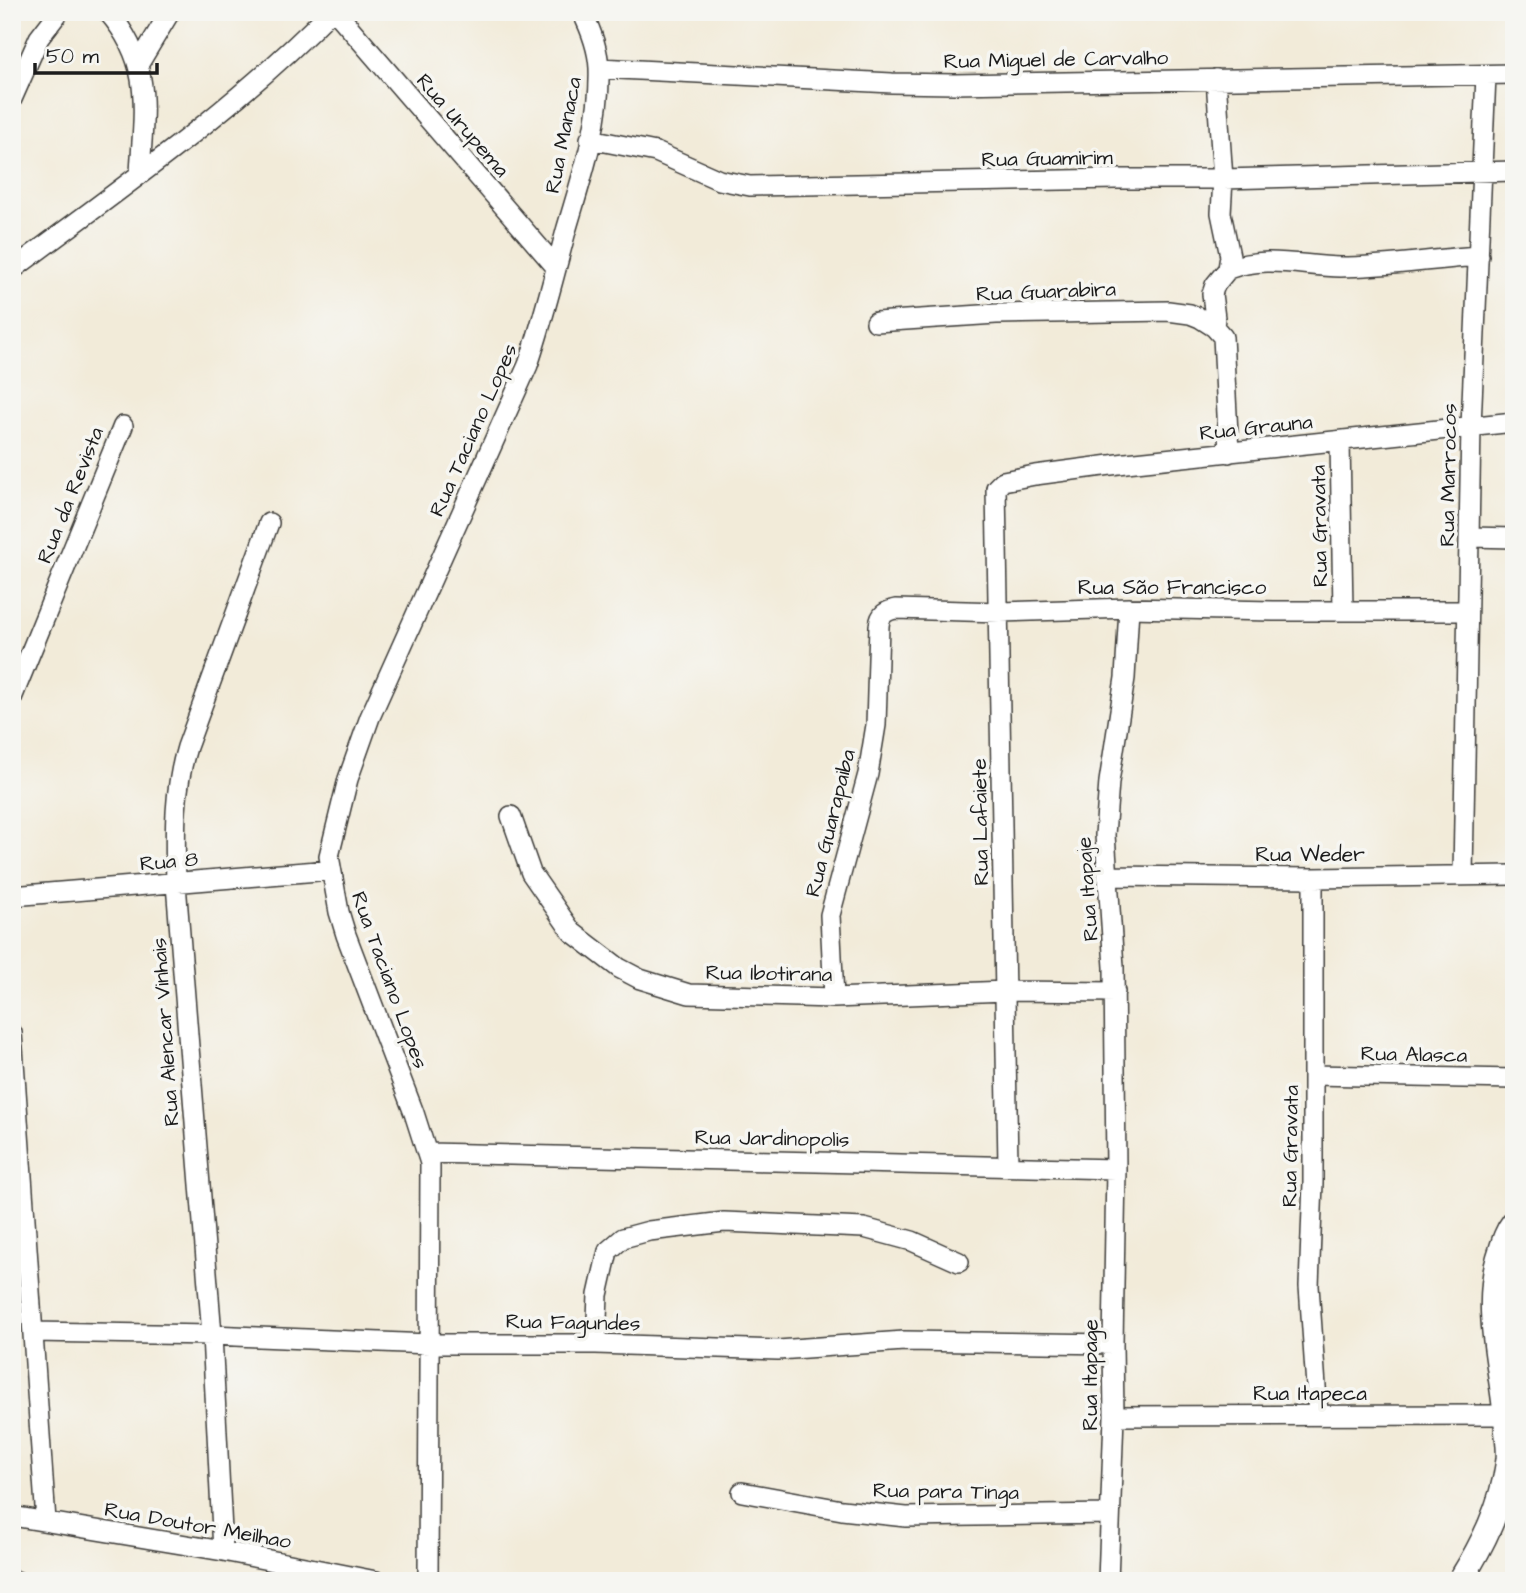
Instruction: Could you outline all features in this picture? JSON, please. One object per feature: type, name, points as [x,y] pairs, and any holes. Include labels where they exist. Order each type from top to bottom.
[{"type":"street","points":[[12,99],[39,37],[59,12]]},
{"type":"street","points":[[108,12],[130,46],[138,65],[145,105],[140,174]]},
{"type":"street","points":[[138,65],[170,12]]},
{"type":"street","points":[[12,270],[140,174],[286,57],[330,12]]},
{"type":"street","name":"Rua Urupema","points":[[336,12],[556,267]]},
{"type":"street","name":"Rua Manaca","points":[[556,267],[590,139],[598,88],[597,50],[582,12]]},
{"type":"street","name":"Rua Miguel de Carvalho","points":[[599,68],[892,83],[1514,74]]},
{"type":"street","name":"Rua Marrocos","points":[[1462,875],[1471,426],[1486,75]]},
{"type":"street","points":[[1216,79],[1223,179],[1221,213],[1230,256],[1228,269],[1215,285],[1212,294],[1214,327],[1223,337],[1229,453]]},
{"type":"street","name":"Rua Guamirim","points":[[590,139],[656,152],[719,180],[750,186],[1223,179],[1514,171]]},
{"type":"street","points":[[1228,269],[1267,261],[1339,267],[1479,256]]},
{"type":"street","name":"Rua Taciano Lopes","points":[[428,1581],[430,1163],[346,935],[329,856],[338,813],[370,717],[528,365],[556,267]]},
{"type":"street","name":"Rua Guarabira","points":[[876,322],[996,314],[1168,311],[1190,314],[1214,327]]},
{"type":"street","name":"Rua Grauna","points":[[1003,481],[1126,463],[1514,422]]},
{"type":"street","name":"Rua da Revista","points":[[12,698],[123,426]]},
{"type":"street","name":"Rua Gravata","points":[[1340,442],[1343,610]]},
{"type":"street","name":"Rua Lafaiete","points":[[1003,481],[996,488],[1009,1166]]},
{"type":"street","name":"Rua Alencar Vinhais","points":[[223,1551],[212,1335],[176,884],[175,811],[183,762],[269,523]]},
{"type":"street","points":[[1470,537],[1514,538]]},
{"type":"street","name":"Rua São Francisco","points":[[880,618],[888,611],[897,609],[1000,612],[1129,608],[1467,611]]},
{"type":"street","name":"Rua Itapaje","points":[[1116,1169],[1115,992],[1107,876],[1106,810],[1125,678],[1129,608]]},
{"type":"street","name":"Rua Guarapaiba","points":[[834,998],[830,915],[868,775],[876,725],[880,618]]},
{"type":"street","name":"Rua Ibotirana","points":[[511,816],[531,873],[572,932],[619,968],[640,979],[689,994],[834,998],[1005,990],[1115,992]]},
{"type":"street","name":"Rua 8","points":[[12,896],[330,870]]},
{"type":"street","name":"Rua Weder","points":[[1107,876],[1313,878],[1514,875]]},
{"type":"street","name":"Rua Gravata","points":[[1313,878],[1309,1286],[1318,1415]]},
{"type":"street","points":[[12,1033],[46,1521]]},
{"type":"street","name":"Rua Alasca","points":[[1313,1075],[1514,1079]]},
{"type":"street","name":"Rua Jardinopolis","points":[[428,1153],[1116,1169]]},
{"type":"street","name":"Rua Itapage","points":[[1108,1581],[1114,1416],[1116,1169]]},
{"type":"street","points":[[596,1345],[598,1295],[608,1251],[623,1238],[649,1231],[724,1222],[864,1228],[912,1241],[958,1262]]},
{"type":"street","points":[[1460,1581],[1491,1526],[1509,1461],[1504,1337],[1493,1291],[1498,1261],[1508,1230],[1514,1222]]},
{"type":"street","name":"Rua Fagundes","points":[[33,1332],[212,1335],[429,1344],[778,1350],[904,1341],[1113,1344]]},
{"type":"street","name":"Rua Itapeca","points":[[1114,1416],[1506,1415]]},
{"type":"street","name":"Rua para Tinga","points":[[742,1492],[842,1510],[906,1517],[1110,1514]]},
{"type":"street","name":"Rua Doutor Meilhao","points":[[12,1516],[223,1551],[376,1581]]}]
